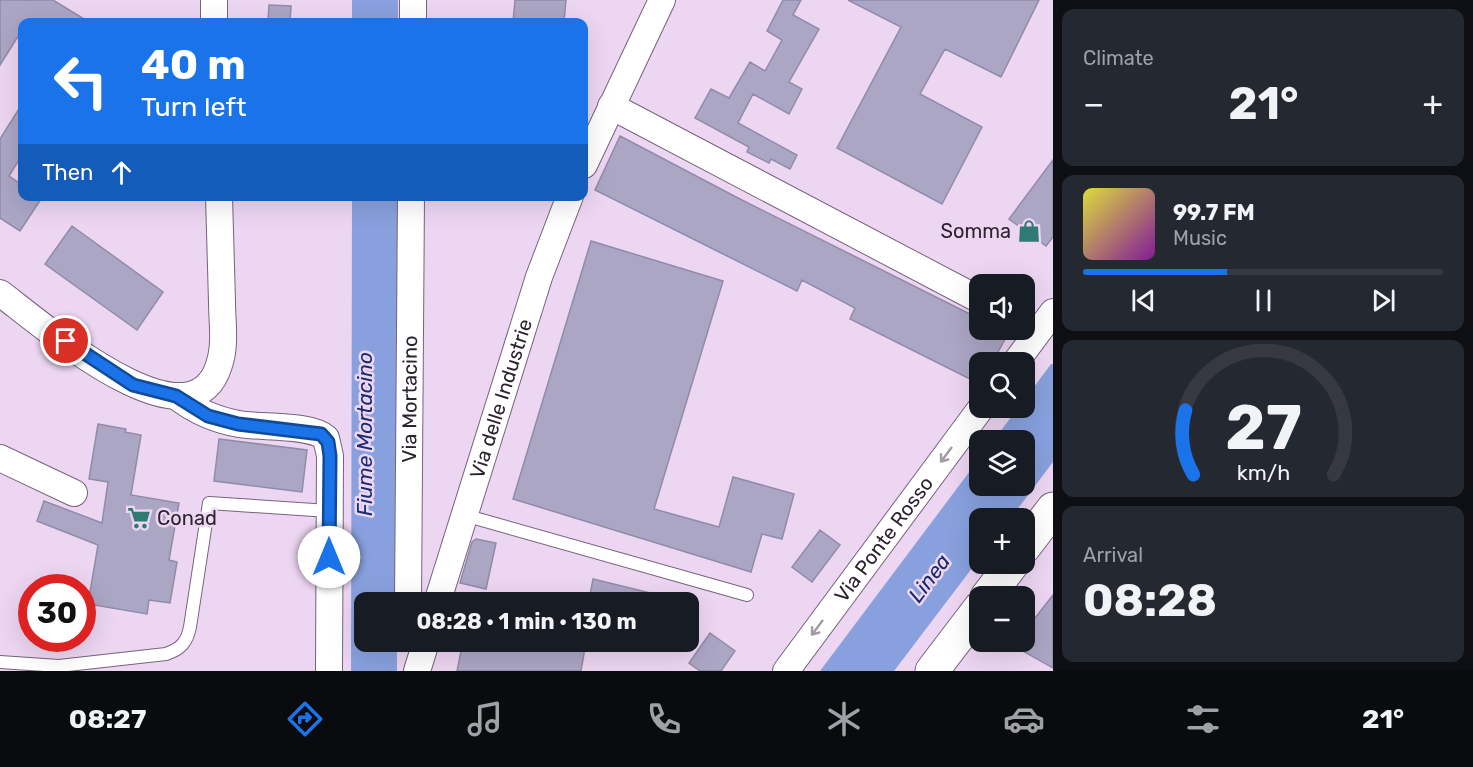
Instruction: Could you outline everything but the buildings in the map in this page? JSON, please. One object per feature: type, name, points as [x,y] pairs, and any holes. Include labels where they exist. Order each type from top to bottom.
[{"type":"main road","points":[[1035,533],[1053,509]]},
{"type":"main road","points":[[995,586],[1004,574]]},
{"type":"main road","points":[[932,671],[969,622]]},
{"type":"street","points":[[214,0],[214,18]]},
{"type":"street","points":[[413,0],[413,18]]},
{"type":"street","points":[[588,156],[662,0]]},
{"type":"street","points":[[611,106],[969,294]]},
{"type":"street","points":[[0,293],[121,379],[143,389],[176,396],[193,395],[203,391],[213,380],[221,359],[219,201]]},
{"type":"street","name":"Via Mortacino","points":[[408,592],[411,201]]},
{"type":"street","name":"Via delle Industrie","points":[[441,592],[539,277],[568,201]]},
{"type":"street","points":[[1024,352],[1044,328]]},
{"type":"street","points":[[176,396],[208,416],[228,422],[321,434],[330,449],[329,671]]},
{"type":"street","name":"Via Ponte Rosso","points":[[786,671],[974,418]]},
{"type":"street","points":[[0,458],[74,493]]},
{"type":"street","points":[[407,671],[408,652]]},
{"type":"street","points":[[417,671],[423,652]]},
{"type":"lane","points":[[0,662],[59,666],[166,654],[179,649],[186,640],[190,627],[209,503],[329,511]]},
{"type":"lane","points":[[464,516],[747,595]]},
{"type":"water","points":[[352,0],[398,0],[398,18],[352,18]]},
{"type":"water","name":"Fiume Mortacino","points":[[352,201],[398,201],[397,592],[354,592],[354,652],[397,652],[397,671],[351,671]]},
{"type":"water","points":[[1053,364],[1053,462],[1035,486],[1035,430],[1001,430],[1010,418],[1035,418],[1035,386]]},
{"type":"water","name":"Linea","points":[[969,472],[969,496],[1027,496],[1018,508],[969,508],[969,572],[894,671],[820,671]]},
{"type":"place","name":"Somma","points":[[1029,231]]},
{"type":"place","name":"Conad","points":[[139,518]]},
{"type":"route","points":[[66,341],[121,379],[153,392],[176,396],[208,416],[251,426],[312,431],[326,438],[330,449],[329,557]]}]
